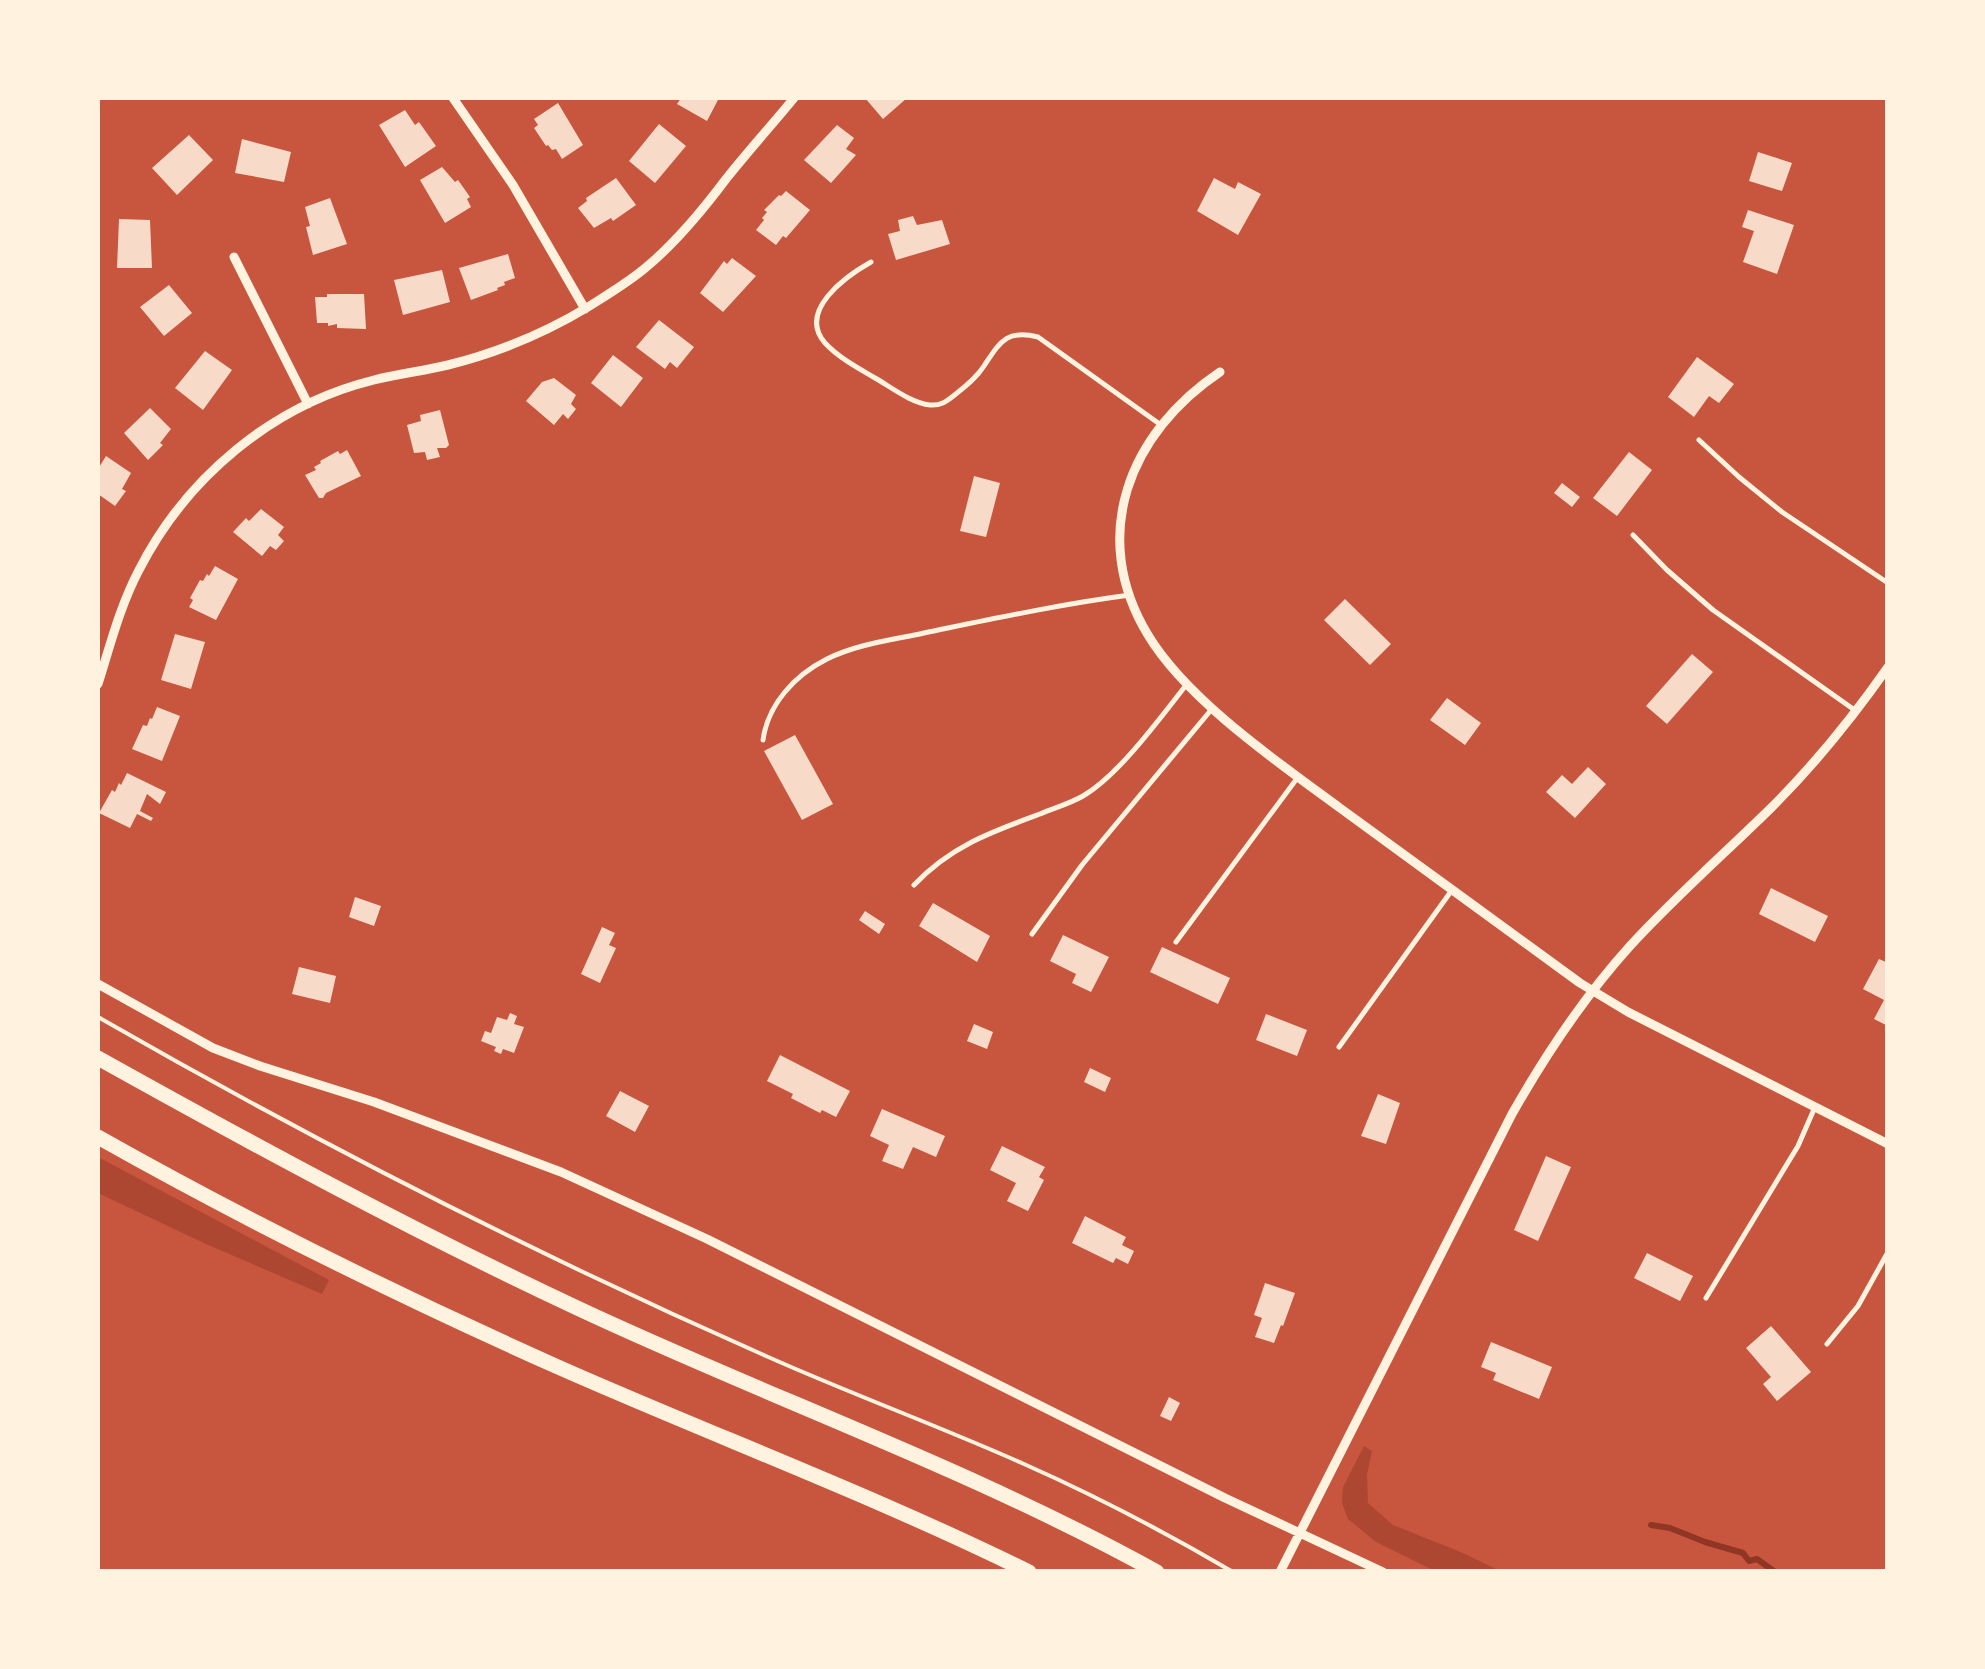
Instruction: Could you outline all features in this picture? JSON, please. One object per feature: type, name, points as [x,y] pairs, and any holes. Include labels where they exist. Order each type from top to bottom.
[{"type":"highway","points":[[98,1058],[413,1228],[572,1306],[1014,1498],[1157,1572]]},
{"type":"highway","points":[[98,1137],[246,1218],[469,1326],[925,1522],[1029,1572]]},
{"type":"street","points":[[453,98],[513,185],[585,309]]},
{"type":"street","points":[[98,684],[138,572],[172,516],[228,456],[308,404],[371,381],[449,365],[495,350],[585,309],[647,266],[683,232],[794,98]]},
{"type":"street","points":[[234,257],[308,404]]},
{"type":"street","points":[[1220,372],[1187,396],[1160,425],[1141,455],[1124,500],[1120,546],[1130,596],[1164,660],[1213,708],[1298,777],[1592,991],[1888,1144]]},
{"type":"street","points":[[1280,1572],[1543,1060],[1592,991],[1652,922],[1774,806],[1856,712],[1888,668]]},
{"type":"street","points":[[98,984],[226,1054],[491,1144],[707,1239],[1214,1493],[1383,1572]]},
{"type":"lane","points":[[870,262],[834,288],[816,318],[818,330],[824,342],[848,362],[915,401],[944,403],[969,384],[1002,341],[1026,334],[1038,337],[1160,425]]},
{"type":"lane","points":[[1698,440],[1782,512],[1888,583]]},
{"type":"lane","points":[[1633,535],[1713,610],[1856,712]]},
{"type":"lane","points":[[763,740],[770,712],[782,695],[826,659],[850,650],[1009,616],[1130,596]]},
{"type":"lane","points":[[914,885],[950,852],[977,837],[1069,803],[1101,783],[1188,684]]},
{"type":"lane","points":[[1032,934],[1082,865],[1213,708]]},
{"type":"lane","points":[[1176,942],[1298,777]]},
{"type":"lane","points":[[1339,1048],[1452,890]]},
{"type":"lane","points":[[1706,1298],[1798,1146],[1815,1107]]},
{"type":"lane","points":[[1827,1344],[1858,1306],[1888,1252]]},
{"type":"path","points":[[98,1017],[338,1150],[550,1256],[766,1356],[1060,1480],[1136,1517],[1233,1572]]},
{"type":"shaded area","points":[[98,1157],[329,1280],[322,1294],[98,1193]]},
{"type":"shaded area","points":[[1364,1446],[1372,1451],[1367,1475],[1368,1503],[1393,1525],[1500,1571],[1435,1571],[1376,1542],[1348,1519],[1342,1503],[1343,1487]]},
{"type":"building","points":[[681,98],[719,98],[707,121],[677,104]]},
{"type":"building","points":[[865,98],[907,98],[883,119]]},
{"type":"building","points":[[558,103],[583,145],[562,159],[556,149],[546,146],[534,128],[538,125],[534,119]]},
{"type":"building","points":[[405,110],[436,146],[405,167],[379,125]]},
{"type":"building","points":[[659,124],[686,146],[655,183],[629,161]]},
{"type":"building","points":[[837,125],[854,138],[846,149],[856,155],[831,183],[804,160]]},
{"type":"building","points":[[189,135],[213,160],[177,195],[152,168]]},
{"type":"building","points":[[242,139],[291,152],[284,182],[235,173]]},
{"type":"building","points":[[1758,152],[1792,163],[1782,191],[1749,181]]},
{"type":"building","points":[[442,167],[455,182],[458,180],[470,197],[467,199],[471,207],[445,223],[420,180]]},
{"type":"building","points":[[616,178],[636,205],[594,228],[578,208]]},
{"type":"building","points":[[1214,178],[1235,189],[1238,182],[1261,194],[1238,235],[1197,211]]},
{"type":"building","points":[[786,191],[810,210],[776,245],[756,230],[764,220],[764,210]]},
{"type":"building","points":[[330,198],[347,244],[313,255],[305,207]]},
{"type":"building","points":[[1748,210],[1794,225],[1777,274],[1743,262],[1754,231],[1742,227]]},
{"type":"building","points":[[913,216],[917,225],[942,220],[950,244],[896,260],[888,234],[900,231],[898,220]]},
{"type":"building","points":[[119,219],[150,220],[152,268],[117,268]]},
{"type":"building","points":[[508,254],[515,278],[504,282],[498,290],[471,300],[459,268]]},
{"type":"building","points":[[732,258],[756,276],[723,312],[700,293],[724,261],[727,264]]},
{"type":"building","points":[[442,270],[450,302],[403,315],[394,280]]},
{"type":"building","points":[[169,285],[192,313],[164,336],[140,307]]},
{"type":"building","points":[[364,294],[366,329],[317,323],[315,297]]},
{"type":"building","points":[[659,320],[694,347],[677,368],[670,362],[665,369],[636,347]]},
{"type":"building","points":[[205,351],[232,370],[203,410],[175,388]]},
{"type":"building","points":[[613,355],[643,378],[621,407],[591,383]]},
{"type":"building","points":[[1697,357],[1734,384],[1719,403],[1709,396],[1694,417],[1668,397]]},
{"type":"building","points":[[554,378],[576,395],[571,404],[576,409],[568,419],[563,414],[554,425],[526,401],[542,382]]},
{"type":"building","points":[[150,408],[171,429],[160,443],[163,445],[148,460],[124,433]]},
{"type":"building","points":[[440,410],[449,445],[437,448],[440,457],[427,460],[425,452],[414,453],[407,425],[421,421],[420,415]]},
{"type":"building","points":[[347,450],[361,476],[319,498],[305,475],[316,470],[314,467],[320,461]]},
{"type":"building","points":[[1629,452],[1652,470],[1617,516],[1593,498]]},
{"type":"building","points":[[106,456],[131,473],[122,489],[126,491],[115,506],[98,494],[98,469]]},
{"type":"building","points":[[974,476],[1000,483],[986,537],[960,531]]},
{"type":"building","points":[[1562,483],[1580,497],[1572,507],[1554,493]]},
{"type":"building","points":[[261,509],[284,527],[278,535],[284,541],[276,550],[270,546],[262,556],[233,532]]},
{"type":"building","points":[[215,566],[238,579],[216,620],[189,607],[200,580],[209,576]]},
{"type":"building","points":[[1345,599],[1391,644],[1370,665],[1324,620]]},
{"type":"building","points":[[175,634],[205,642],[191,689],[161,680]]},
{"type":"building","points":[[1692,654],[1713,672],[1667,724],[1646,706]]},
{"type":"building","points":[[1447,698],[1481,723],[1465,745],[1430,720]]},
{"type":"building","points":[[157,707],[180,716],[162,761],[132,749]]},
{"type":"building","points":[[795,735],[833,804],[802,820],[764,751]]},
{"type":"building","points":[[1588,767],[1606,784],[1575,818],[1546,792],[1562,775],[1572,784]]},
{"type":"building","points":[[127,773],[166,792],[160,804],[147,794],[140,811],[153,818],[151,821],[137,814],[130,828],[99,813]]},
{"type":"building","points":[[1771,888],[1828,916],[1815,942],[1759,914]]},
{"type":"building","points":[[355,897],[381,906],[374,926],[349,917]]},
{"type":"building","points":[[933,903],[990,936],[977,962],[919,926]]},
{"type":"building","points":[[865,911],[885,924],[879,934],[859,920]]},
{"type":"building","points":[[602,927],[615,933],[609,945],[616,948],[600,983],[581,974]]},
{"type":"building","points":[[1063,935],[1109,957],[1091,992],[1072,983],[1076,974],[1050,961]]},
{"type":"building","points":[[1162,947],[1230,978],[1218,1004],[1150,972]]},
{"type":"building","points":[[1879,959],[1888,963],[1888,1026],[1874,1019],[1884,1000],[1863,989]]},
{"type":"building","points":[[299,967],[336,976],[330,1003],[292,994]]},
{"type":"building","points":[[510,1013],[517,1016],[514,1024],[524,1027],[514,1053],[503,1049],[501,1054],[494,1051],[496,1047],[481,1041],[485,1031],[491,1033],[497,1017],[507,1020]]},
{"type":"building","points":[[1266,1014],[1307,1030],[1297,1056],[1256,1040]]},
{"type":"building","points":[[974,1024],[993,1032],[987,1049],[967,1041]]},
{"type":"building","points":[[780,1055],[850,1091],[836,1117],[791,1098],[793,1094],[767,1081]]},
{"type":"building","points":[[1090,1068],[1111,1078],[1105,1092],[1084,1082]]},
{"type":"building","points":[[620,1091],[649,1106],[635,1132],[606,1116]]},
{"type":"building","points":[[1378,1094],[1400,1103],[1386,1144],[1361,1136]]},
{"type":"building","points":[[882,1109],[945,1136],[936,1157],[913,1147],[903,1169],[882,1161],[889,1145],[870,1136]]},
{"type":"building","points":[[1002,1146],[1045,1167],[1039,1177],[1044,1180],[1028,1211],[1007,1201],[1016,1183],[990,1170]]},
{"type":"building","points":[[1546,1156],[1571,1167],[1538,1241],[1514,1230]]},
{"type":"building","points":[[1085,1216],[1126,1237],[1122,1245],[1134,1251],[1128,1264],[1116,1258],[1113,1263],[1072,1243]]},
{"type":"building","points":[[1647,1253],[1693,1276],[1680,1301],[1634,1278]]},
{"type":"building","points":[[1265,1283],[1295,1293],[1274,1343],[1255,1337],[1262,1318],[1254,1315]]},
{"type":"building","points":[[1771,1326],[1811,1372],[1777,1401],[1763,1384],[1771,1377],[1746,1348]]},
{"type":"building","points":[[1491,1342],[1552,1367],[1539,1399],[1493,1380],[1496,1373],[1481,1367]]},
{"type":"building","points":[[1169,1397],[1180,1403],[1171,1421],[1160,1416]]},
{"type":"waterway","points":[[1651,1525],[1743,1553],[1749,1561],[1757,1559],[1775,1572]]}]
